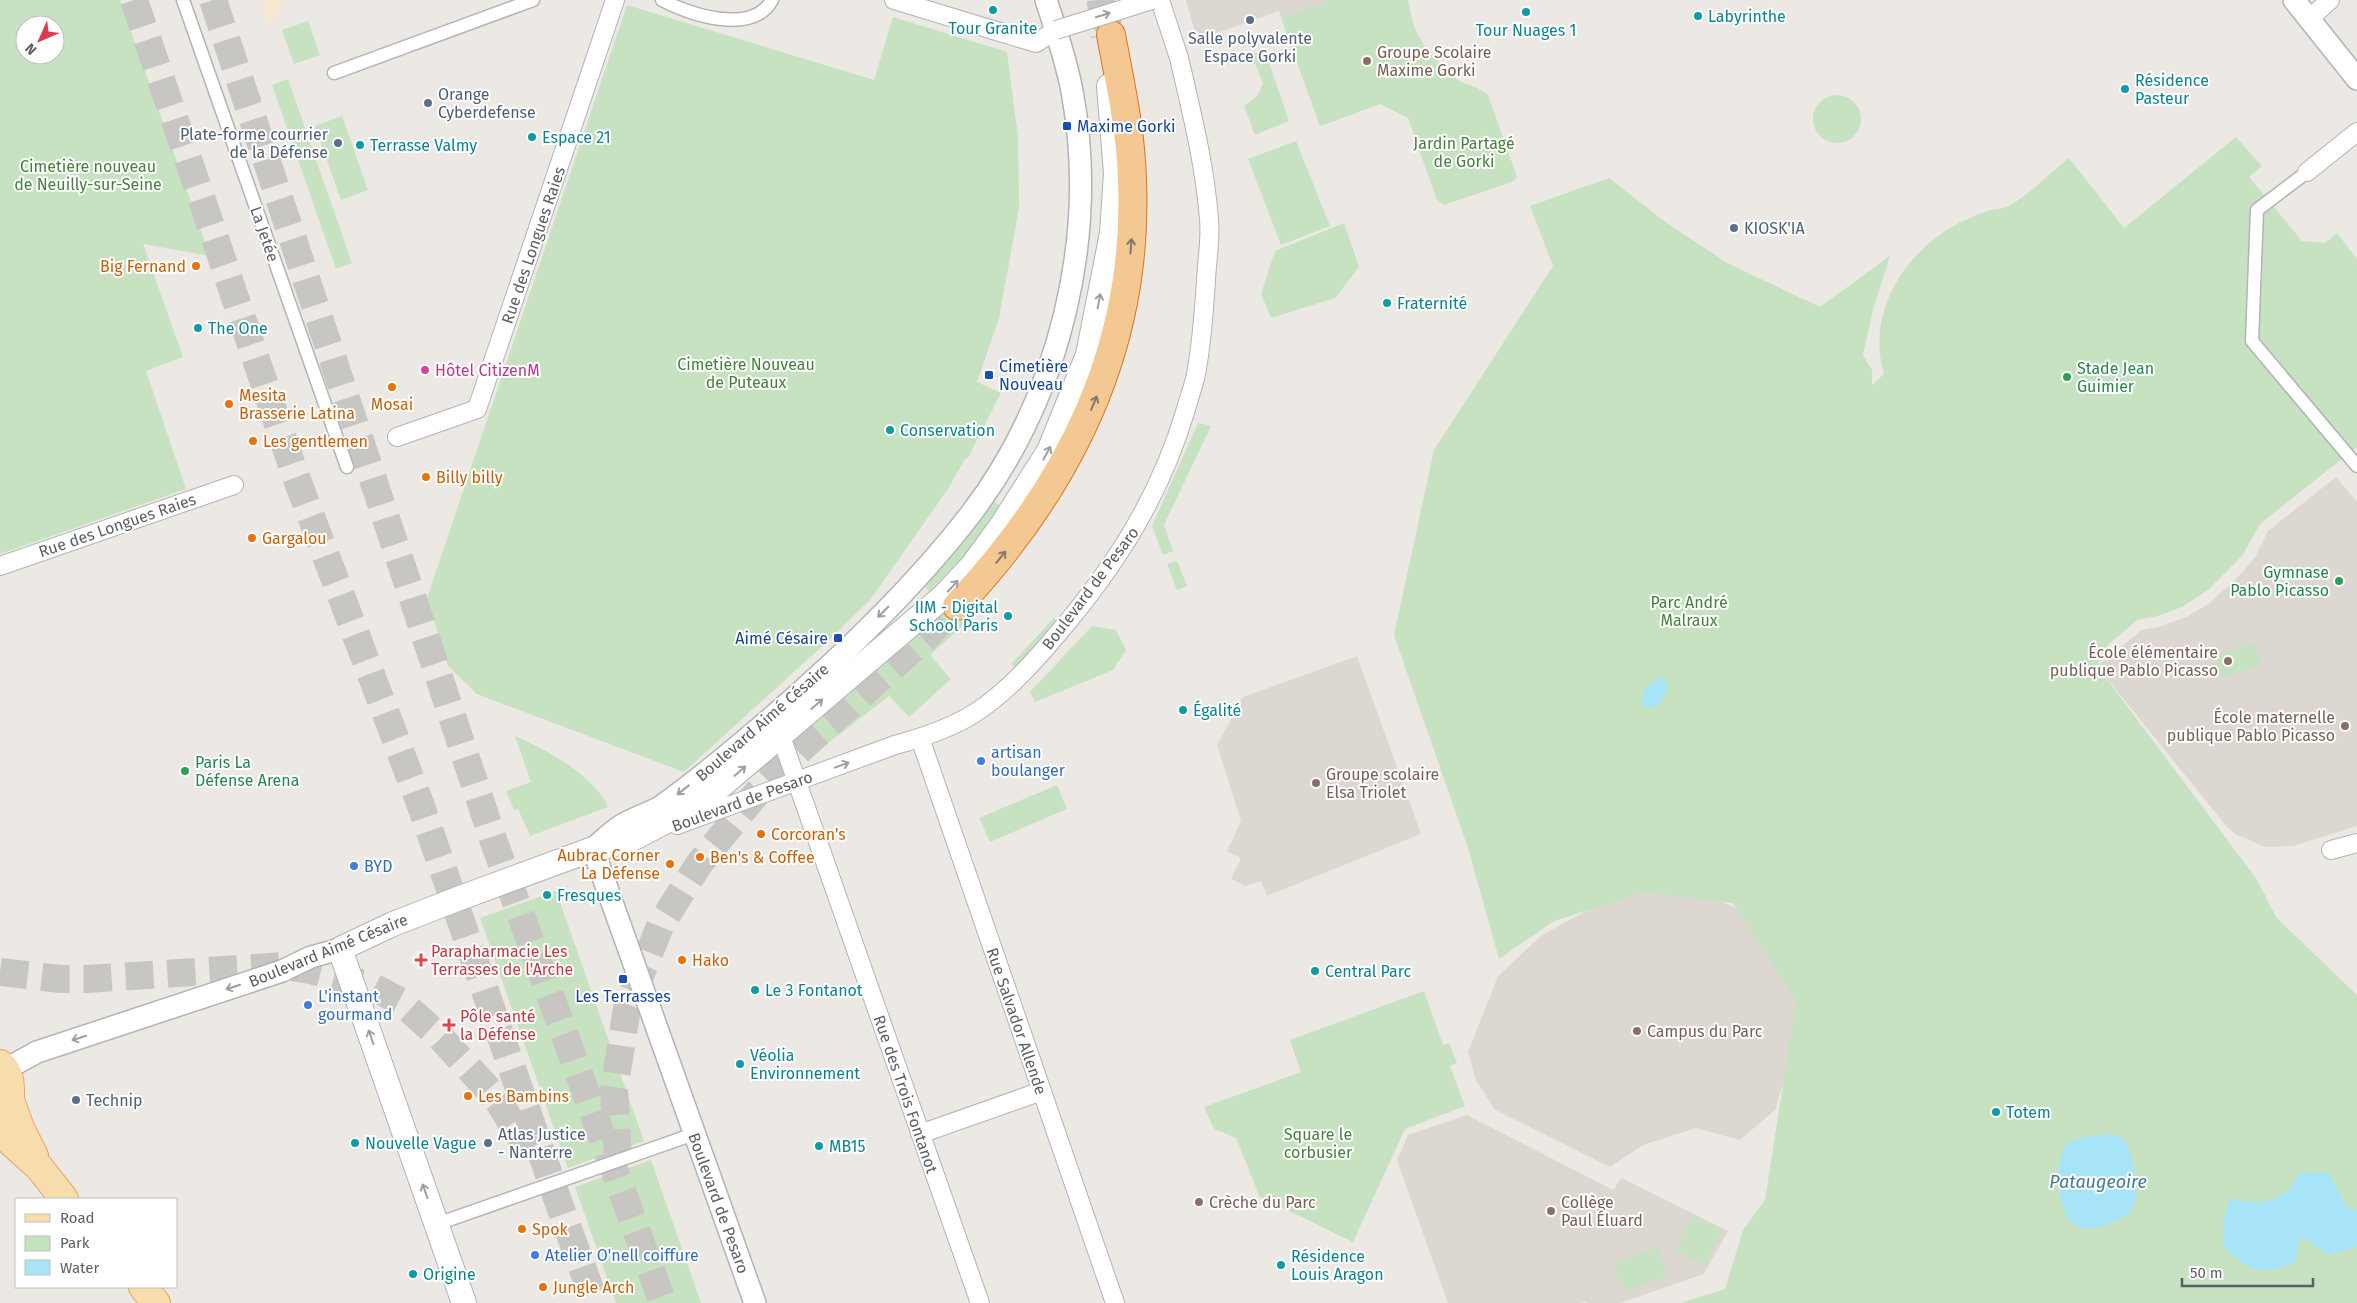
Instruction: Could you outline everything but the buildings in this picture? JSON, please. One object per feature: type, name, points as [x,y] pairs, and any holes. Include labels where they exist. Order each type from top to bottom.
[{"type":"highway","points":[[958,606],[1007,550],[1050,487],[1087,420],[1111,354],[1127,286],[1133,215],[1130,145],[1106,36]]},
{"type":"main road","name":"Boulevard Aimé Césaire","points":[[340,948],[392,924],[593,849],[641,836],[701,803],[777,725],[904,630],[944,596],[972,566],[1002,525],[1048,451],[1088,355],[1112,233],[1116,173],[1106,36]]},
{"type":"main road","points":[[340,948],[464,1303]]},
{"type":"main road","points":[[3,1066],[10,1084],[5,1102],[39,1167]]},
{"type":"main road","points":[[0,1132],[39,1167],[63,1198]]},
{"type":"main road","points":[[144,1288],[156,1303]]},
{"type":"street","name":"La Jetée","points":[[183,0],[347,467]]},
{"type":"street","points":[[334,73],[533,0]]},
{"type":"street","name":"Rue des Longues Raies","points":[[397,438],[478,409],[615,0]]},
{"type":"street","points":[[662,0],[690,12],[725,19],[744,18],[752,15],[767,6],[772,0]]},
{"type":"street","points":[[894,0],[1036,43],[1056,30],[1152,0]]},
{"type":"street","name":"Boulevard Aimé Césaire","points":[[593,849],[622,825],[644,816],[676,796],[777,725],[854,641],[917,578],[971,513],[1004,461],[1036,400],[1062,323],[1077,244],[1080,162],[1073,94],[1046,0]]},
{"type":"street","name":"Boulevard de Pesaro","points":[[641,836],[895,745],[920,738],[974,714],[1036,660],[1071,619],[1110,567],[1138,524],[1163,473],[1180,430],[1196,374],[1205,301],[1209,220],[1199,147],[1180,60],[1160,0]]},
{"type":"street","points":[[2294,0],[2357,79]]},
{"type":"street","points":[[2309,18],[2330,0]]},
{"type":"street","points":[[2357,132],[2257,210],[2252,341],[2357,466]]},
{"type":"street","name":"Rue des Longues Raies","points":[[0,566],[234,485]]},
{"type":"street","name":"Boulevard Aimé Césaire","points":[[904,630],[917,578]]},
{"type":"street","name":"Rue des Trois Fontanot","points":[[777,725],[980,1303]]},
{"type":"street","name":"Rue Salvador Allende","points":[[920,738],[1115,1303]]},
{"type":"street","points":[[2331,850],[2357,843]]},
{"type":"street","name":"Boulevard de Pesaro","points":[[593,849],[755,1303]]},
{"type":"street","name":"Boulevard Aimé Césaire","points":[[3,1066],[37,1052],[282,971],[311,957],[340,948]]},
{"type":"street","points":[[920,1134],[1042,1091]]},
{"type":"street","points":[[437,1224],[694,1134]]},
{"type":"shaded area","name":"Groupe Scolaire Maxime Gorki","points":[[1186,0],[1408,0],[1413,25],[1418,35],[1429,53],[1454,76],[1320,126],[1279,11],[1197,40]]},
{"type":"shaded area","name":"École élémentaire publique Pablo Picasso","points":[[2336,477],[2357,502],[2357,826],[2293,846],[2265,847],[2235,834],[2227,827],[2097,666],[2142,630],[2159,627],[2186,617],[2210,603],[2242,573],[2255,557],[2268,531]]},
{"type":"shaded area","name":"Groupe scolaire Elsa Triolet","points":[[1357,656],[1421,834],[1267,896],[1261,881],[1245,886],[1231,879],[1241,858],[1227,851],[1241,821],[1217,745],[1243,697]]},
{"type":"shaded area","name":"Campus du Parc","points":[[1627,889],[1705,894],[1753,916],[1805,1011],[1775,1110],[1740,1140],[1696,1128],[1643,1145],[1610,1167],[1495,1110],[1476,1080],[1468,1052],[1498,976],[1542,935]]},
{"type":"shaded area","name":"Collège Paul Éluard","points":[[1467,1115],[1613,1190],[1621,1178],[1728,1231],[1704,1274],[1620,1303],[1587,1303],[1586,1301],[1580,1303],[1448,1303],[1397,1160],[1408,1135]]},
{"type":"green space","name":"Cimetière nouveau de Neuilly-sur-Seine","points":[[0,0],[120,0],[210,256],[143,244],[183,357],[146,371],[186,489],[0,554]]},
{"type":"green space","name":"Jardin Partagé de Gorki","points":[[1331,0],[1408,0],[1413,24],[1432,57],[1440,66],[1460,81],[1488,95],[1517,177],[1514,181],[1444,205],[1437,200],[1408,118],[1380,104],[1320,126],[1281,18]]},
{"type":"green space","name":"Cimetière Nouveau de Puteaux","points":[[627,5],[874,80],[893,17],[1007,52],[1018,137],[1019,208],[999,318],[977,382],[1001,393],[968,458],[965,459],[948,489],[870,600],[684,772],[477,694],[448,666],[427,598]]},
{"type":"green space","points":[[308,21],[320,55],[294,64],[282,30]]},
{"type":"green space","points":[[1265,51],[1289,121],[1255,135],[1244,106],[1258,95],[1263,83],[1255,64],[1242,57]]},
{"type":"green space","points":[[288,79],[352,263],[336,269],[272,85]]},
{"type":"green space","points":[[1832,95],[1842,95],[1854,102],[1861,114],[1861,124],[1854,136],[1842,143],[1832,143],[1824,139],[1817,132],[1813,124],[1813,114],[1817,106],[1824,99]]},
{"type":"green space","points":[[342,116],[368,190],[341,200],[315,126]]},
{"type":"green space","name":"Parc André Malraux","points":[[2236,137],[2262,166],[2249,177],[2302,241],[2325,243],[2337,233],[2357,259],[2357,447],[2260,524],[2242,556],[2209,589],[2184,606],[2158,616],[2137,620],[2108,645],[2097,666],[2258,881],[2276,917],[2357,995],[2357,1303],[1681,1303],[1725,1289],[1743,1230],[1765,1200],[1796,1001],[1733,903],[1645,892],[1554,921],[1499,959],[1468,848],[1394,635],[1434,450],[1553,266],[1530,206],[1609,178],[1668,224],[1729,264],[1820,307],[1890,256],[1873,310],[1863,355],[1872,370],[1872,385],[1884,374],[1880,350],[1880,327],[1886,305],[1895,284],[1924,247],[1943,233],[1963,221],[1987,211],[2009,206],[2033,189],[2069,158],[2124,228]]},
{"type":"green space","points":[[1296,141],[1330,226],[1281,245],[1248,159]]},
{"type":"green space","points":[[1344,223],[1359,267],[1335,298],[1271,318],[1261,294],[1275,251]]},
{"type":"green space","points":[[1198,423],[1211,426],[1164,525],[1173,551],[1163,555],[1152,526]]},
{"type":"green space","points":[[986,496],[1005,509],[933,597],[920,579]]},
{"type":"green space","points":[[1177,561],[1187,586],[1177,590],[1167,564]]},
{"type":"green space","points":[[952,600],[970,619],[930,655],[951,679],[909,717],[889,696],[819,750],[805,732],[926,626]]},
{"type":"green space","points":[[1054,618],[1059,623],[1016,668],[1011,664]]},
{"type":"green space","points":[[1092,626],[1116,630],[1126,650],[1113,670],[1035,702],[1030,692]]},
{"type":"green space","points":[[2254,643],[2262,665],[2222,678],[2214,657]]},
{"type":"green space","points":[[515,736],[568,764],[592,784],[608,807],[530,836],[518,809],[514,810],[506,791],[531,782]]},
{"type":"green space","points":[[1057,785],[1067,809],[990,842],[979,818]]},
{"type":"green space","points":[[556,891],[644,1141],[568,1168],[480,918]]},
{"type":"green space","name":"Square le corbusier","points":[[1424,991],[1443,1045],[1449,1043],[1457,1063],[1450,1066],[1465,1106],[1405,1129],[1353,1242],[1260,1197],[1236,1138],[1214,1129],[1204,1107],[1301,1072],[1290,1040]]},
{"type":"green space","points":[[651,1160],[701,1303],[616,1303],[575,1187]]},
{"type":"green space","points":[[1692,1216],[1722,1230],[1705,1265],[1675,1251]]},
{"type":"green space","points":[[1657,1247],[1668,1275],[1625,1292],[1613,1264]]},
{"type":"sand","points":[[260,0],[282,0],[284,6],[269,25]]},
{"type":"water","points":[[1661,677],[1667,683],[1666,692],[1660,705],[1649,708],[1642,705],[1643,695],[1647,688]]},
{"type":"water","name":"Pataugeoire","points":[[2110,1134],[2123,1139],[2132,1156],[2136,1186],[2135,1203],[2127,1214],[2112,1223],[2087,1229],[2079,1227],[2068,1218],[2064,1208],[2059,1184],[2060,1159],[2064,1149],[2073,1140]]},
{"type":"water","points":[[2299,1172],[2329,1173],[2347,1208],[2357,1210],[2357,1247],[2327,1255],[2305,1238],[2298,1242],[2296,1261],[2274,1269],[2265,1270],[2248,1266],[2223,1246],[2223,1225],[2229,1198],[2240,1201],[2261,1202],[2279,1197],[2287,1191]]},
{"type":"tunnel","points":[[134,0],[296,477],[421,806],[595,1303]]},
{"type":"tunnel","points":[[213,0],[494,842],[663,1303]]},
{"type":"tunnel","points":[[1099,0],[1102,37]]},
{"type":"tunnel","points":[[1100,0],[1111,35]]},
{"type":"tunnel","points":[[618,1157],[614,1090],[627,1008],[661,924],[699,864],[757,793],[805,745],[925,638],[957,606]]},
{"type":"tunnel","points":[[0,972],[61,979],[87,979],[284,966],[310,970],[369,985],[400,1001],[441,1038],[499,1102],[528,1150]]},
{"type":"place","name":"Tour Granite","points":[[993,10]]},
{"type":"place","name":"Tour Nuages 1","points":[[1526,12]]},
{"type":"place","name":"Labyrinthe","points":[[1698,16]]},
{"type":"place","name":"Salle polyvalente Espace Gorki","points":[[1250,20]]},
{"type":"place","name":"Groupe Scolaire Maxime Gorki","points":[[1367,61]]},
{"type":"place","name":"Résidence Pasteur","points":[[2125,89]]},
{"type":"place","name":"Orange Cyberdefense","points":[[428,103]]},
{"type":"place","name":"Maxime Gorki","points":[[1067,126]]},
{"type":"place","name":"Espace 21","points":[[532,137]]},
{"type":"place","name":"Plate-forme courrier de la Défense","points":[[338,143]]},
{"type":"place","name":"Terrasse Valmy","points":[[360,145]]},
{"type":"place","name":"KIOSK'IA","points":[[1734,228]]},
{"type":"place","name":"Big Fernand","points":[[196,266]]},
{"type":"place","name":"Fraternité","points":[[1387,303]]},
{"type":"place","name":"The One","points":[[198,328]]},
{"type":"place","name":"Hôtel CitizenM","points":[[425,370]]},
{"type":"place","name":"Cimetière Nouveau","points":[[989,375]]},
{"type":"place","name":"Stade Jean Guimier","points":[[2067,377]]},
{"type":"place","name":"Mosai","points":[[392,387]]},
{"type":"place","name":"Mesita Brasserie Latina","points":[[229,404]]},
{"type":"place","name":"Conservation","points":[[890,430]]},
{"type":"place","name":"Les gentlemen","points":[[253,441]]},
{"type":"place","name":"Billy billy","points":[[426,477]]},
{"type":"place","name":"Gargalou","points":[[252,538]]},
{"type":"place","name":"Gymnase Pablo Picasso","points":[[2339,581]]},
{"type":"place","name":"IIM - Digital School Paris","points":[[1008,616]]},
{"type":"place","name":"Aimé Césaire","points":[[838,638]]},
{"type":"place","name":"École élémentaire publique Pablo Picasso","points":[[2228,661]]},
{"type":"place","name":"Égalité","points":[[1183,710]]},
{"type":"place","name":"École maternelle publique Pablo Picasso","points":[[2345,726]]},
{"type":"place","name":"artisan boulanger","points":[[981,761]]},
{"type":"place","name":"Paris La Défense Arena","points":[[185,771]]},
{"type":"place","name":"Groupe scolaire Elsa Triolet","points":[[1316,783]]},
{"type":"place","name":"Corcoran's","points":[[761,834]]},
{"type":"place","name":"Ben's & Coffee","points":[[700,857]]},
{"type":"place","name":"Aubrac Corner La Défense","points":[[670,864]]},
{"type":"place","name":"BYD","points":[[354,866]]},
{"type":"place","name":"Fresques","points":[[547,895]]},
{"type":"place","name":"Parapharmacie Les Terrasses de l'Arche","points":[[421,960]]},
{"type":"place","name":"Hako","points":[[682,960]]},
{"type":"place","name":"Central Parc","points":[[1315,971]]},
{"type":"place","name":"Les Terrasses","points":[[623,979]]},
{"type":"place","name":"Le 3 Fontanot","points":[[755,990]]},
{"type":"place","name":"L'instant gourmand","points":[[308,1005]]},
{"type":"place","name":"Pôle santé la Défense","points":[[449,1025]]},
{"type":"place","name":"Campus du Parc","points":[[1637,1031]]},
{"type":"place","name":"Véolia Environnement","points":[[740,1064]]},
{"type":"place","name":"Les Bambins","points":[[468,1096]]},
{"type":"place","name":"Technip","points":[[76,1100]]},
{"type":"place","name":"Totem","points":[[1996,1112]]},
{"type":"place","name":"Nouvelle Vague","points":[[355,1143]]},
{"type":"place","name":"Atlas Justice - Nanterre","points":[[488,1143]]},
{"type":"place","name":"MB15","points":[[819,1146]]},
{"type":"place","name":"Crèche du Parc","points":[[1199,1202]]},
{"type":"place","name":"Collège Paul Éluard","points":[[1551,1211]]},
{"type":"place","name":"Spok","points":[[522,1229]]},
{"type":"place","name":"Atelier O'nell coiffure","points":[[535,1255]]},
{"type":"place","name":"Résidence Louis Aragon","points":[[1281,1265]]},
{"type":"place","name":"Origine","points":[[413,1274]]},
{"type":"place","name":"Jungle Arch","points":[[543,1287]]}]
